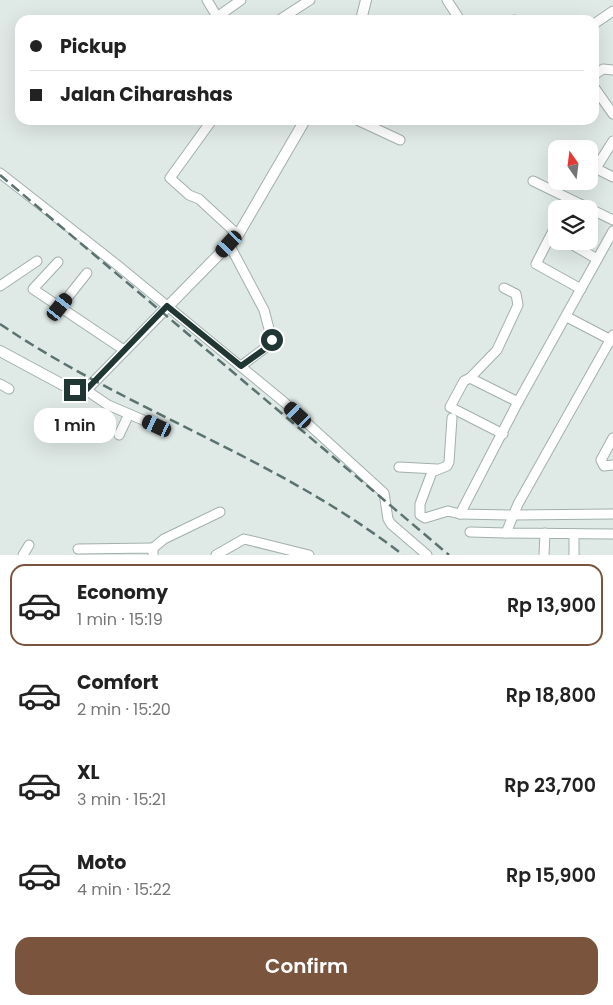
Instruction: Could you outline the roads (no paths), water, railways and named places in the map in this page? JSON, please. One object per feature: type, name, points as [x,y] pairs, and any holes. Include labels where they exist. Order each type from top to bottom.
[{"type":"street","points":[[207,0],[216,15]]},
{"type":"street","points":[[222,15],[241,0]]},
{"type":"street","points":[[287,15],[310,0]]},
{"type":"street","points":[[362,15],[366,0]]},
{"type":"street","points":[[447,0],[457,15]]},
{"type":"street","points":[[599,21],[613,11]]},
{"type":"street","points":[[599,72],[603,69],[613,70]]},
{"type":"street","points":[[599,94],[613,114]]},
{"type":"street","points":[[208,125],[170,178],[189,195],[199,199],[238,235]]},
{"type":"street","points":[[86,390],[238,235],[302,125]]},
{"type":"street","points":[[368,125],[400,140]]},
{"type":"street","points":[[598,160],[613,141]]},
{"type":"street","points":[[598,170],[613,177]]},
{"type":"street","points":[[0,173],[241,366],[384,493],[388,519],[391,524],[427,555]]},
{"type":"street","points":[[534,181],[613,220]]},
{"type":"street","points":[[460,514],[518,402],[613,231]]},
{"type":"street","points":[[229,244],[264,310],[272,340],[269,346],[241,366]]},
{"type":"street","points":[[548,245],[536,264],[581,288]]},
{"type":"street","points":[[582,250],[597,259]]},
{"type":"street","points":[[0,286],[37,260]]},
{"type":"street","points":[[58,262],[33,289],[124,350]]},
{"type":"street","points":[[60,307],[87,273]]},
{"type":"street","points":[[503,434],[450,407],[464,381],[470,378],[497,350],[518,305],[519,300],[516,294],[504,288]]},
{"type":"street","points":[[506,533],[512,515],[612,339],[566,317]]},
{"type":"street","points":[[0,351],[65,386],[75,390],[86,390],[108,405],[157,426]]},
{"type":"street","points":[[470,378],[518,402]]},
{"type":"street","points":[[0,384],[8,389]]},
{"type":"street","points":[[119,436],[129,414]]},
{"type":"street","points":[[452,418],[449,462],[447,466],[432,472],[420,504],[420,515],[426,518],[448,511],[460,514],[512,515],[613,514]]},
{"type":"street","points":[[613,438],[601,460],[604,466],[613,465]]},
{"type":"street","points":[[399,467],[437,469]]},
{"type":"street","points":[[78,549],[153,552],[164,539],[220,512]]},
{"type":"street","points":[[470,532],[613,534]]},
{"type":"street","points":[[544,534],[544,555]]},
{"type":"street","points":[[574,534],[574,555]]},
{"type":"street","points":[[216,555],[244,539],[309,555]]},
{"type":"street","points":[[23,555],[29,545]]},
{"type":"railway","points":[[0,175],[449,555]]},
{"type":"railway","points":[[0,324],[49,355],[100,383],[306,491],[356,521],[403,555]]}]
